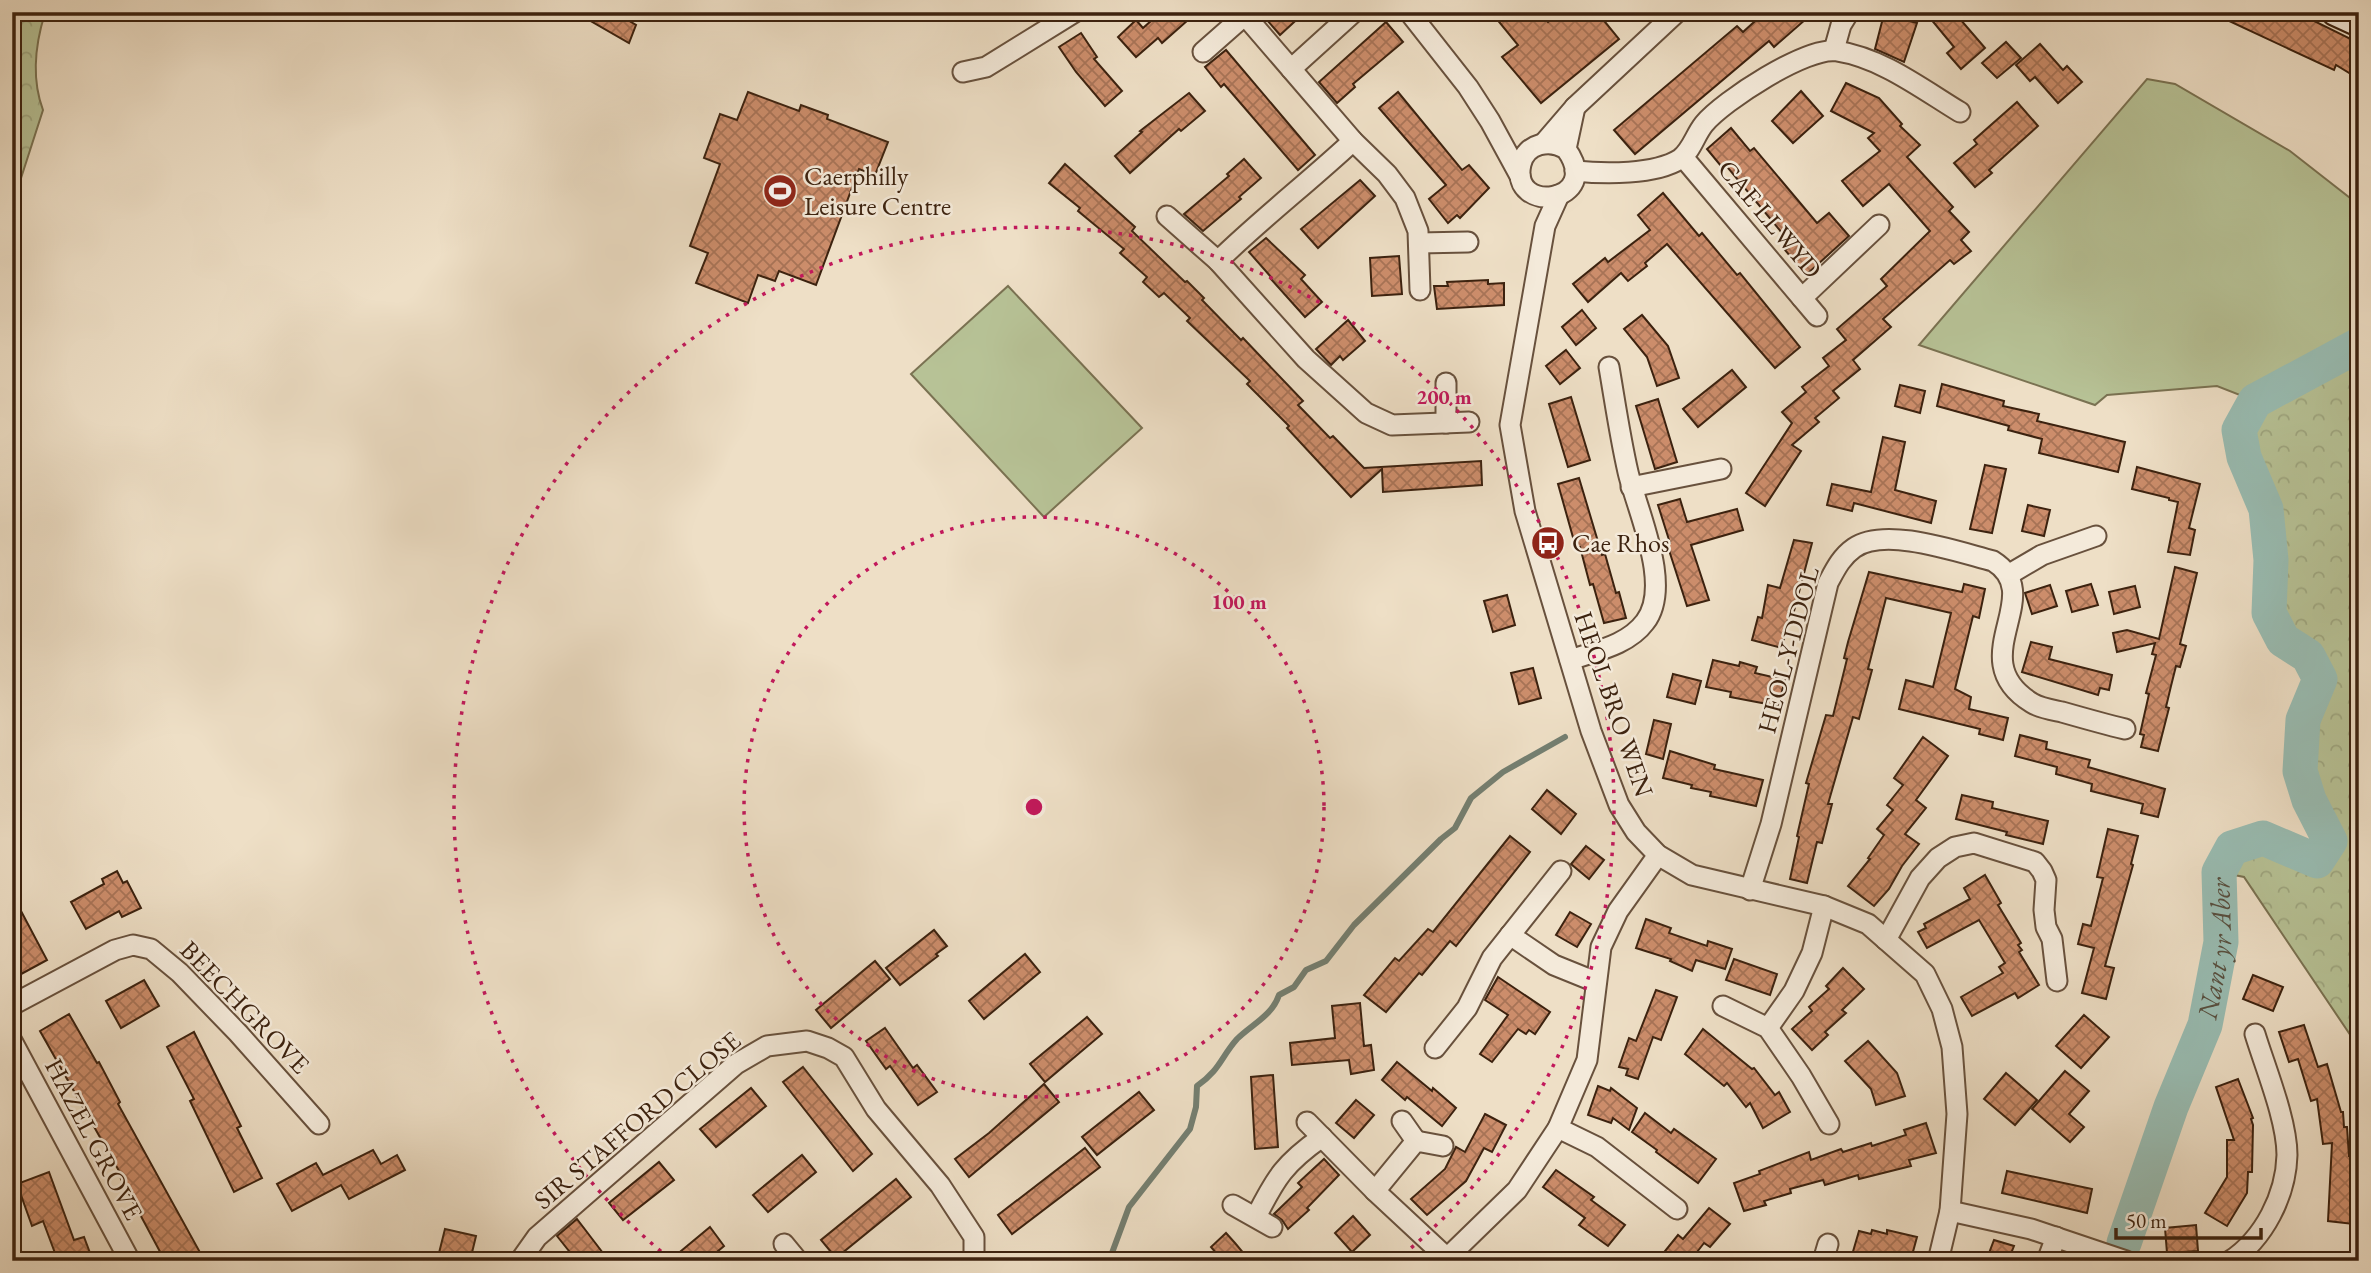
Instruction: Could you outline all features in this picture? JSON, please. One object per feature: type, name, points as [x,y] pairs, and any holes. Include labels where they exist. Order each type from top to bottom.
[{"type":"main road","points":[[2335,12],[2359,23]]},
{"type":"street","points":[[963,72],[986,67],[1075,12]]},
{"type":"street","points":[[1291,69],[1354,12]]},
{"type":"street","points":[[1409,12],[1454,69],[1490,121],[1545,226]]},
{"type":"street","points":[[1559,195],[1538,197],[1524,183],[1523,158],[1677,12]]},
{"type":"street","points":[[1834,50],[1841,25],[1849,12]]},
{"type":"street","points":[[1203,52],[1243,14],[1353,141],[1387,174],[1405,198],[1418,232],[1420,290]]},
{"type":"street","points":[[1490,121],[1536,147],[1559,145],[1566,149],[1573,159],[1575,171],[1599,174],[1627,172],[1672,163],[1682,157],[1693,144],[1702,125],[1722,105],[1797,61],[1814,53],[1834,50],[1877,63],[1960,112]]},
{"type":"street","points":[[1566,149],[1575,107]]},
{"type":"street","points":[[1217,261],[1250,229],[1318,174],[1353,141]]},
{"type":"street","name":"CAE LLWYD","points":[[1682,157],[1817,316]]},
{"type":"street","name":"HEOL BRO WEN","points":[[1575,171],[1571,186],[1559,195],[1545,226],[1510,425],[1525,511],[1591,731],[1619,805],[1636,832],[1658,855],[1692,875],[1824,906],[1868,924],[1925,974],[1942,1009],[1952,1047],[1957,1114],[1950,1211],[1938,1261]]},
{"type":"street","points":[[1167,216],[1217,261],[1306,359],[1366,414],[1391,425],[1469,422]]},
{"type":"street","points":[[1802,298],[1879,225]]},
{"type":"street","points":[[1419,243],[1468,242]]},
{"type":"street","points":[[1570,660],[1632,635],[1646,621],[1654,605],[1654,567],[1631,486],[1609,367]]},
{"type":"street","points":[[1446,383],[1446,423]]},
{"type":"street","points":[[1631,486],[1721,469]]},
{"type":"street","points":[[2096,536],[2042,555],[2008,575],[2014,586],[2014,598],[2001,647],[2009,680],[2021,695],[2034,705],[2125,729]]},
{"type":"street","name":"HEOL-Y-DDOL","points":[[1749,890],[1771,824],[1828,583],[1838,563],[1855,547],[1872,540],[1894,538],[1993,561],[2003,567],[2008,575]]},
{"type":"street","points":[[1886,940],[1920,878],[1938,858],[1955,847],[1974,843],[2035,862],[2042,871],[2046,880],[2043,910],[2046,927],[2052,939],[2057,981]]},
{"type":"street","points":[[1307,1122],[1445,1260],[1517,1190],[1559,1128],[1587,1060],[1601,947],[1618,911],[1658,855]]},
{"type":"street","points":[[1435,1048],[1467,1008],[1492,958],[1561,871]]},
{"type":"street","points":[[1769,1028],[1794,991],[1812,953],[1824,906]]},
{"type":"street","points":[[1510,935],[1554,965],[1596,982]]},
{"type":"street","name":"BEECHGROVE","points":[[12,1005],[115,950],[133,945],[151,949],[180,972],[319,1124]]},
{"type":"street","points":[[1723,1006],[1769,1028],[1829,1124]]},
{"type":"street","points":[[2230,1261],[2245,1251],[2266,1224],[2279,1195],[2287,1154],[2281,1118],[2255,1034]]},
{"type":"street","name":"HAZEL GROVE","points":[[12,1041],[130,1261]]},
{"type":"street","name":"SIR STAFFORD CLOSE","points":[[520,1261],[537,1237],[736,1064],[767,1046],[807,1041],[844,1057],[876,1109],[940,1185],[974,1237],[974,1261]]},
{"type":"street","points":[[1402,1121],[1416,1141],[1443,1146]]},
{"type":"street","points":[[1559,1128],[1597,1147],[1677,1209]]},
{"type":"street","points":[[1233,1205],[1264,1222],[1271,1186],[1292,1159],[1322,1137]]},
{"type":"street","points":[[1375,1191],[1416,1141]]},
{"type":"street","points":[[1950,1211],[2031,1229],[2126,1261]]},
{"type":"street","points":[[2047,1261],[2056,1237]]},
{"type":"street","points":[[784,1244],[798,1261]]},
{"type":"green space","points":[[12,12],[45,13],[36,61],[37,86],[43,110],[12,206]]},
{"type":"green space","points":[[2147,79],[2175,84],[2290,151],[2359,205],[2359,345],[2255,401],[2217,386],[2107,395],[2095,405],[1919,345]]},
{"type":"green space","points":[[1008,286],[1142,428],[1044,517],[911,374]]},
{"type":"green space","points":[[2359,345],[2359,1048],[2244,877],[2219,872],[2232,848],[2263,838],[2317,861],[2330,841],[2309,800],[2300,771],[2303,720],[2320,679],[2308,656],[2283,640],[2269,613],[2271,560],[2266,509],[2244,457],[2239,430],[2255,401]]},
{"type":"building","points":[[575,12],[614,12],[636,25],[629,43]]},
{"type":"building","points":[[1161,12],[1197,12],[1162,43],[1158,38],[1136,57],[1118,37],[1136,20],[1143,28]]},
{"type":"building","points":[[1260,12],[1305,12],[1280,35]]},
{"type":"building","points":[[1491,12],[1540,12],[1548,22],[1559,12],[1597,12],[1619,39],[1541,103],[1502,57],[1518,45]]},
{"type":"building","points":[[1765,12],[1814,12],[1774,47],[1769,41],[1635,154],[1614,130],[1737,26],[1743,32]]},
{"type":"building","points":[[1925,12],[1954,12],[1985,48],[1961,69],[1947,53],[1954,47]]},
{"type":"building","points":[[2210,12],[2296,12],[2359,43],[2359,79],[2336,65],[2334,70]]},
{"type":"building","points":[[1884,14],[1917,23],[1904,62],[1875,49]]},
{"type":"building","points":[[1386,22],[1403,42],[1353,84],[1355,87],[1337,103],[1319,82]]},
{"type":"building","points":[[1081,33],[1097,57],[1094,59],[1122,91],[1105,106],[1059,47]]},
{"type":"building","points":[[2006,42],[2021,58],[1997,78],[1982,63]]},
{"type":"building","points":[[2040,44],[2063,70],[2067,66],[2082,82],[2058,103],[2035,77],[2030,81],[2016,65]]},
{"type":"building","points":[[1226,50],[1315,155],[1298,170],[1224,84],[1221,87],[1205,67]]},
{"type":"building","points":[[1846,83],[1879,98],[1902,124],[1900,126],[1920,145],[1907,157],[1953,207],[1949,211],[1969,232],[1961,240],[1971,251],[1954,264],[1950,260],[1883,319],[1891,327],[1853,360],[1860,369],[1833,391],[1839,398],[1815,418],[1819,422],[1792,445],[1801,451],[1765,506],[1746,493],[1792,423],[1782,412],[1806,392],[1802,387],[1829,366],[1823,358],[1846,340],[1837,329],[1887,286],[1881,279],[1930,231],[1889,184],[1863,206],[1842,181],[1880,151],[1868,138],[1874,133],[1831,111]]},
{"type":"building","points":[[1801,91],[1823,116],[1793,143],[1772,121]]},
{"type":"building","name":"Caerphilly Leisure Centre","points":[[748,92],[799,111],[801,105],[828,115],[827,119],[888,142],[875,175],[859,169],[816,285],[779,271],[775,281],[758,275],[748,303],[696,283],[708,253],[690,246],[720,164],[704,158],[720,114],[737,120]]},
{"type":"building","points":[[1398,92],[1462,170],[1469,165],[1489,188],[1460,218],[1457,215],[1448,223],[1429,199],[1446,185],[1379,108]]},
{"type":"building","points":[[1189,93],[1205,111],[1181,131],[1179,129],[1130,173],[1115,156],[1142,132],[1140,131]]},
{"type":"building","points":[[2017,102],[2038,126],[1989,170],[1992,173],[1975,187],[1954,163],[1977,144],[1974,140]]},
{"type":"building","points":[[1731,128],[1750,151],[1754,148],[1817,223],[1829,213],[1849,236],[1806,275],[1785,250],[1792,245],[1724,163],[1721,166],[1707,149]]},
{"type":"building","points":[[1244,159],[1261,178],[1203,231],[1184,214],[1229,176],[1227,174]]},
{"type":"building","points":[[1065,164],[1135,227],[1132,231],[1204,298],[1202,300],[1241,340],[1243,338],[1303,401],[1298,405],[1364,468],[1481,461],[1482,485],[1383,492],[1382,469],[1351,497],[1287,428],[1289,426],[1247,384],[1250,381],[1187,321],[1190,318],[1164,293],[1159,297],[1143,282],[1147,277],[1120,253],[1124,249],[1049,183]]},
{"type":"building","points":[[1360,180],[1375,196],[1318,248],[1301,229]]},
{"type":"building","points":[[1663,193],[1699,236],[1702,233],[1737,275],[1740,273],[1800,347],[1775,368],[1667,244],[1645,263],[1647,266],[1628,281],[1621,273],[1588,302],[1573,284],[1605,258],[1608,262],[1650,230],[1638,215]]},
{"type":"building","points":[[1266,238],[1305,275],[1301,279],[1322,302],[1305,317],[1249,252]]},
{"type":"building","points":[[1399,256],[1402,294],[1372,296],[1370,258]]},
{"type":"building","points":[[1488,280],[1488,284],[1504,283],[1504,305],[1437,309],[1434,286],[1448,286],[1447,282]]},
{"type":"building","points":[[1582,310],[1596,328],[1576,345],[1562,327]]},
{"type":"building","points":[[1642,315],[1668,346],[1679,378],[1657,386],[1647,357],[1624,329]]},
{"type":"building","points":[[1348,320],[1365,341],[1343,360],[1340,356],[1331,365],[1316,349]]},
{"type":"building","points":[[1566,350],[1580,368],[1560,384],[1546,366]]},
{"type":"building","points":[[1732,370],[1746,387],[1698,427],[1683,409]]},
{"type":"building","points":[[1942,384],[2004,401],[2003,406],[2039,414],[2037,421],[2125,442],[2118,472],[2039,453],[2042,439],[2008,430],[2009,426],[1937,406]]},
{"type":"building","points":[[1900,385],[1925,391],[1920,413],[1895,406]]},
{"type":"building","points":[[1571,397],[1590,460],[1568,467],[1549,404]]},
{"type":"building","points":[[1658,399],[1677,462],[1655,469],[1636,406]]},
{"type":"building","points":[[1883,437],[1905,442],[1895,490],[1936,501],[1931,523],[1854,503],[1852,511],[1827,505],[1832,484],[1871,492]]},
{"type":"building","points":[[1985,465],[2006,469],[1992,533],[1970,529]]},
{"type":"building","points":[[2137,467],[2200,484],[2189,528],[2195,530],[2190,555],[2168,552],[2178,502],[2132,489]]},
{"type":"building","points":[[1579,478],[1602,555],[1605,554],[1626,618],[1604,623],[1580,547],[1576,548],[1558,484]]},
{"type":"building","points":[[1680,499],[1687,522],[1737,509],[1743,530],[1691,545],[1709,600],[1687,606],[1667,544],[1670,543],[1658,505]]},
{"type":"building","points":[[2028,505],[2050,510],[2044,536],[2022,531]]},
{"type":"building","points":[[1794,540],[1812,543],[1794,611],[1790,610],[1782,648],[1752,640],[1758,617],[1762,618],[1768,585],[1780,588]]},
{"type":"building","points":[[2175,567],[2197,573],[2180,644],[2186,646],[2180,667],[2176,666],[2158,751],[2141,747],[2144,735],[2140,734],[2149,694],[2146,693],[2156,655],[2152,654],[2155,643],[2117,652],[2113,633],[2127,630],[2159,639]]},
{"type":"building","points":[[1869,572],[1962,592],[1964,584],[1985,589],[1979,618],[1973,616],[1955,689],[1971,697],[1969,709],[2008,718],[2003,740],[1979,734],[1980,729],[1899,709],[1906,680],[1933,687],[1951,613],[1886,598],[1868,669],[1872,670],[1859,719],[1853,717],[1828,804],[1832,804],[1822,843],[1817,842],[1807,883],[1790,879],[1809,784],[1806,783],[1826,715],[1833,716],[1847,659],[1844,658],[1848,642]]},
{"type":"building","points":[[2091,584],[2098,605],[2072,612],[2066,591]]},
{"type":"building","points":[[2050,585],[2057,606],[2032,614],[2025,593]]},
{"type":"building","points":[[2135,586],[2140,607],[2114,614],[2109,592]]},
{"type":"building","points":[[1507,595],[1515,625],[1493,632],[1484,601]]},
{"type":"building","points":[[2031,642],[2052,647],[2049,659],[2112,675],[2109,690],[2100,688],[2098,695],[2022,672]]},
{"type":"building","points":[[1713,660],[1739,666],[1740,662],[1757,667],[1755,673],[1785,680],[1778,706],[1730,697],[1731,692],[1706,687]]},
{"type":"building","points":[[1533,668],[1541,698],[1519,704],[1511,673]]},
{"type":"building","points":[[1673,674],[1701,681],[1695,704],[1667,697]]},
{"type":"building","points":[[1654,720],[1671,724],[1663,759],[1646,754]]},
{"type":"building","points":[[2020,735],[2047,742],[2046,749],[2090,760],[2088,767],[2165,789],[2158,817],[2141,813],[2143,804],[2091,791],[2092,784],[2056,774],[2057,767],[2015,756]]},
{"type":"building","points":[[1923,737],[1948,756],[1916,800],[1926,808],[1905,834],[1919,844],[1889,889],[1874,906],[1848,886],[1870,859],[1868,858],[1884,835],[1877,829],[1893,810],[1887,805],[1903,785],[1894,778]]},
{"type":"building","points":[[1670,751],[1715,765],[1714,769],[1763,780],[1756,806],[1710,796],[1711,792],[1663,778]]},
{"type":"building","points":[[1547,790],[1576,814],[1561,834],[1532,809]]},
{"type":"building","points":[[1962,795],[1993,802],[1992,808],[2048,821],[2043,844],[1956,819]]},
{"type":"building","points":[[2108,829],[2138,836],[2131,864],[2133,865],[2105,966],[2114,968],[2106,999],[2082,993],[2094,948],[2078,944],[2083,924],[2091,926],[2103,878],[2097,877]]},
{"type":"building","points":[[1510,836],[1530,852],[1456,946],[1450,941],[1386,1012],[1364,995],[1395,958],[1399,961],[1428,929],[1433,932]]},
{"type":"building","points":[[1586,846],[1604,860],[1589,879],[1571,864]]},
{"type":"building","points":[[117,871],[123,883],[127,881],[141,908],[122,917],[119,911],[86,929],[71,902],[104,884],[102,879]]},
{"type":"building","points":[[1985,875],[2001,903],[1998,905],[2021,943],[2018,945],[2022,950],[2019,952],[2039,985],[2018,998],[2015,993],[1972,1016],[1961,997],[2003,973],[1999,967],[2005,963],[1979,920],[1927,948],[1918,932],[1926,928],[1924,924],[1970,899],[1964,888]]},
{"type":"building","points":[[12,894],[47,960],[12,979]]},
{"type":"building","points":[[1570,912],[1591,924],[1577,947],[1556,935]]},
{"type":"building","points":[[1646,919],[1671,928],[1669,933],[1707,946],[1708,941],[1732,949],[1725,969],[1696,960],[1692,971],[1670,961],[1671,959],[1636,948]]},
{"type":"building","points":[[934,930],[947,946],[900,985],[886,968]]},
{"type":"building","points":[[1025,954],[1040,972],[984,1019],[969,1001]]},
{"type":"building","points":[[1734,959],[1777,974],[1770,995],[1726,980]]},
{"type":"building","points":[[875,961],[890,979],[831,1028],[816,1010]]},
{"type":"building","points":[[1843,968],[1864,989],[1842,1010],[1846,1013],[1825,1032],[1828,1035],[1812,1050],[1792,1029],[1812,1011],[1809,1007],[1829,989],[1826,986]]},
{"type":"building","points":[[2253,975],[2283,987],[2273,1011],[2243,999]]},
{"type":"building","points":[[1498,977],[1550,1012],[1535,1034],[1529,1030],[1526,1034],[1518,1029],[1492,1062],[1480,1054],[1508,1015],[1485,1000]]},
{"type":"building","points":[[144,980],[159,1006],[121,1028],[106,1001]]},
{"type":"building","points":[[1656,990],[1677,997],[1661,1040],[1653,1037],[1638,1079],[1626,1075],[1628,1069],[1619,1067],[1629,1038],[1636,1041]]},
{"type":"building","points":[[1360,1003],[1364,1046],[1371,1045],[1374,1070],[1351,1074],[1349,1060],[1292,1065],[1290,1043],[1335,1038],[1332,1006]]},
{"type":"building","points":[[69,1014],[97,1063],[99,1062],[120,1102],[118,1104],[202,1256],[193,1261],[165,1261],[121,1179],[123,1178],[40,1031]]},
{"type":"building","points":[[2084,1015],[2109,1037],[2081,1068],[2056,1046]]},
{"type":"building","points":[[1087,1017],[1102,1034],[1045,1082],[1030,1064]]},
{"type":"building","points":[[2304,1025],[2318,1067],[2327,1064],[2343,1112],[2344,1127],[2347,1127],[2349,1156],[2356,1156],[2353,1224],[2328,1221],[2332,1143],[2323,1144],[2317,1099],[2311,1101],[2298,1059],[2289,1062],[2279,1032]]},
{"type":"building","points":[[885,1028],[913,1068],[917,1065],[937,1092],[918,1105],[890,1066],[886,1069],[866,1041]]},
{"type":"building","points":[[1703,1029],[1754,1068],[1775,1095],[1779,1092],[1790,1112],[1763,1128],[1750,1103],[1746,1107],[1727,1083],[1724,1086],[1685,1054]]},
{"type":"building","points":[[194,1032],[241,1126],[237,1128],[262,1178],[234,1192],[190,1101],[194,1099],[167,1047]]},
{"type":"building","points":[[1868,1041],[1897,1073],[1905,1096],[1876,1105],[1871,1089],[1845,1061]]},
{"type":"building","points":[[1397,1062],[1456,1108],[1442,1126],[1382,1080]]},
{"type":"building","points":[[803,1067],[872,1154],[853,1171],[783,1082]]},
{"type":"building","points":[[2065,1071],[2089,1091],[2069,1114],[2084,1127],[2070,1142],[2032,1109]]},
{"type":"building","points":[[2006,1073],[2037,1100],[2015,1125],[1984,1099]]},
{"type":"building","points":[[1273,1075],[1278,1147],[1255,1149],[1251,1077]]},
{"type":"building","points":[[2238,1079],[2253,1118],[2252,1172],[2248,1172],[2247,1193],[2227,1226],[2205,1213],[2227,1177],[2227,1140],[2234,1140],[2216,1087]]},
{"type":"building","points":[[1044,1084],[1059,1102],[969,1177],[955,1159]]},
{"type":"building","points":[[1598,1086],[1610,1091],[1611,1088],[1637,1108],[1629,1130],[1613,1118],[1611,1123],[1588,1115]]},
{"type":"building","points":[[751,1088],[766,1106],[716,1147],[700,1129]]},
{"type":"building","points":[[1139,1092],[1154,1110],[1097,1155],[1082,1137]]},
{"type":"building","points":[[1356,1100],[1374,1115],[1354,1138],[1336,1123]]},
{"type":"building","points":[[1645,1113],[1671,1133],[1674,1129],[1716,1159],[1698,1183],[1632,1132]]},
{"type":"building","points":[[1485,1114],[1506,1125],[1492,1152],[1484,1148],[1466,1181],[1427,1215],[1411,1199],[1445,1169],[1456,1147],[1465,1152]]},
{"type":"building","points":[[1926,1123],[1936,1153],[1909,1160],[1911,1166],[1859,1179],[1858,1175],[1825,1185],[1823,1180],[1790,1189],[1791,1193],[1764,1201],[1766,1205],[1744,1211],[1734,1183],[1809,1152],[1811,1160],[1841,1149],[1843,1152],[1871,1143],[1872,1146],[1906,1135],[1904,1130]]},
{"type":"building","points":[[1085,1148],[1100,1167],[1012,1234],[998,1215]]},
{"type":"building","points":[[373,1150],[381,1164],[397,1155],[405,1170],[349,1199],[341,1185],[292,1211],[277,1184],[316,1163],[323,1175]]},
{"type":"building","points":[[802,1155],[816,1172],[768,1212],[753,1195]]},
{"type":"building","points":[[1324,1159],[1339,1175],[1307,1208],[1309,1210],[1288,1229],[1274,1214],[1302,1187],[1298,1183]]},
{"type":"building","points":[[659,1162],[674,1180],[623,1220],[609,1203]]},
{"type":"building","points":[[1556,1170],[1594,1197],[1591,1200],[1625,1225],[1608,1246],[1579,1225],[1585,1218],[1543,1187]]},
{"type":"building","points":[[2007,1171],[2092,1189],[2087,1213],[2002,1193]]},
{"type":"building","points":[[49,1172],[74,1240],[84,1237],[93,1261],[58,1261],[43,1221],[32,1226],[17,1184]]},
{"type":"building","points":[[896,1179],[911,1197],[836,1258],[821,1240]]},
{"type":"building","points":[[1709,1208],[1730,1224],[1710,1247],[1704,1243],[1690,1261],[1657,1261],[1678,1235],[1683,1239]]},
{"type":"building","points":[[1353,1216],[1370,1235],[1352,1252],[1335,1233]]},
{"type":"building","points":[[577,1219],[609,1261],[577,1261],[557,1236]]},
{"type":"building","points":[[2196,1225],[2198,1251],[2167,1253],[2165,1228]]},
{"type":"building","points":[[710,1227],[724,1246],[706,1261],[669,1261]]},
{"type":"building","points":[[445,1229],[476,1236],[470,1261],[437,1261]]},
{"type":"building","points":[[1872,1230],[1887,1234],[1887,1230],[1917,1237],[1911,1259],[1883,1254],[1882,1259],[1852,1255],[1859,1231],[1871,1234]]},
{"type":"building","points":[[1226,1233],[1250,1261],[1223,1261],[1211,1247]]},
{"type":"building","points":[[1994,1240],[2014,1246],[2008,1261],[1986,1261]]},
{"type":"waterway","name":"Nant yr Aber","points":[[2124,1243],[2171,1107],[2205,1025],[2221,942],[2219,872],[2232,848],[2263,838],[2317,861],[2330,841],[2309,800],[2300,771],[2303,720],[2320,679],[2308,656],[2283,640],[2269,613],[2271,560],[2266,509],[2244,457],[2239,430],[2255,401],[2359,345]]},
{"type":"waterway","points":[[1109,1261],[1129,1207],[1190,1129],[1196,1107],[1197,1086],[1216,1069],[1237,1039],[1267,1014],[1279,995],[1294,987],[1306,970],[1326,961],[1354,925],[1455,828],[1471,798],[1503,772],[1565,737]]},
{"type":"place","name":"Caerphilly Leisure Centre","points":[[780,191]]},
{"type":"place","name":"Cae Rhos","points":[[1548,543]]}]
